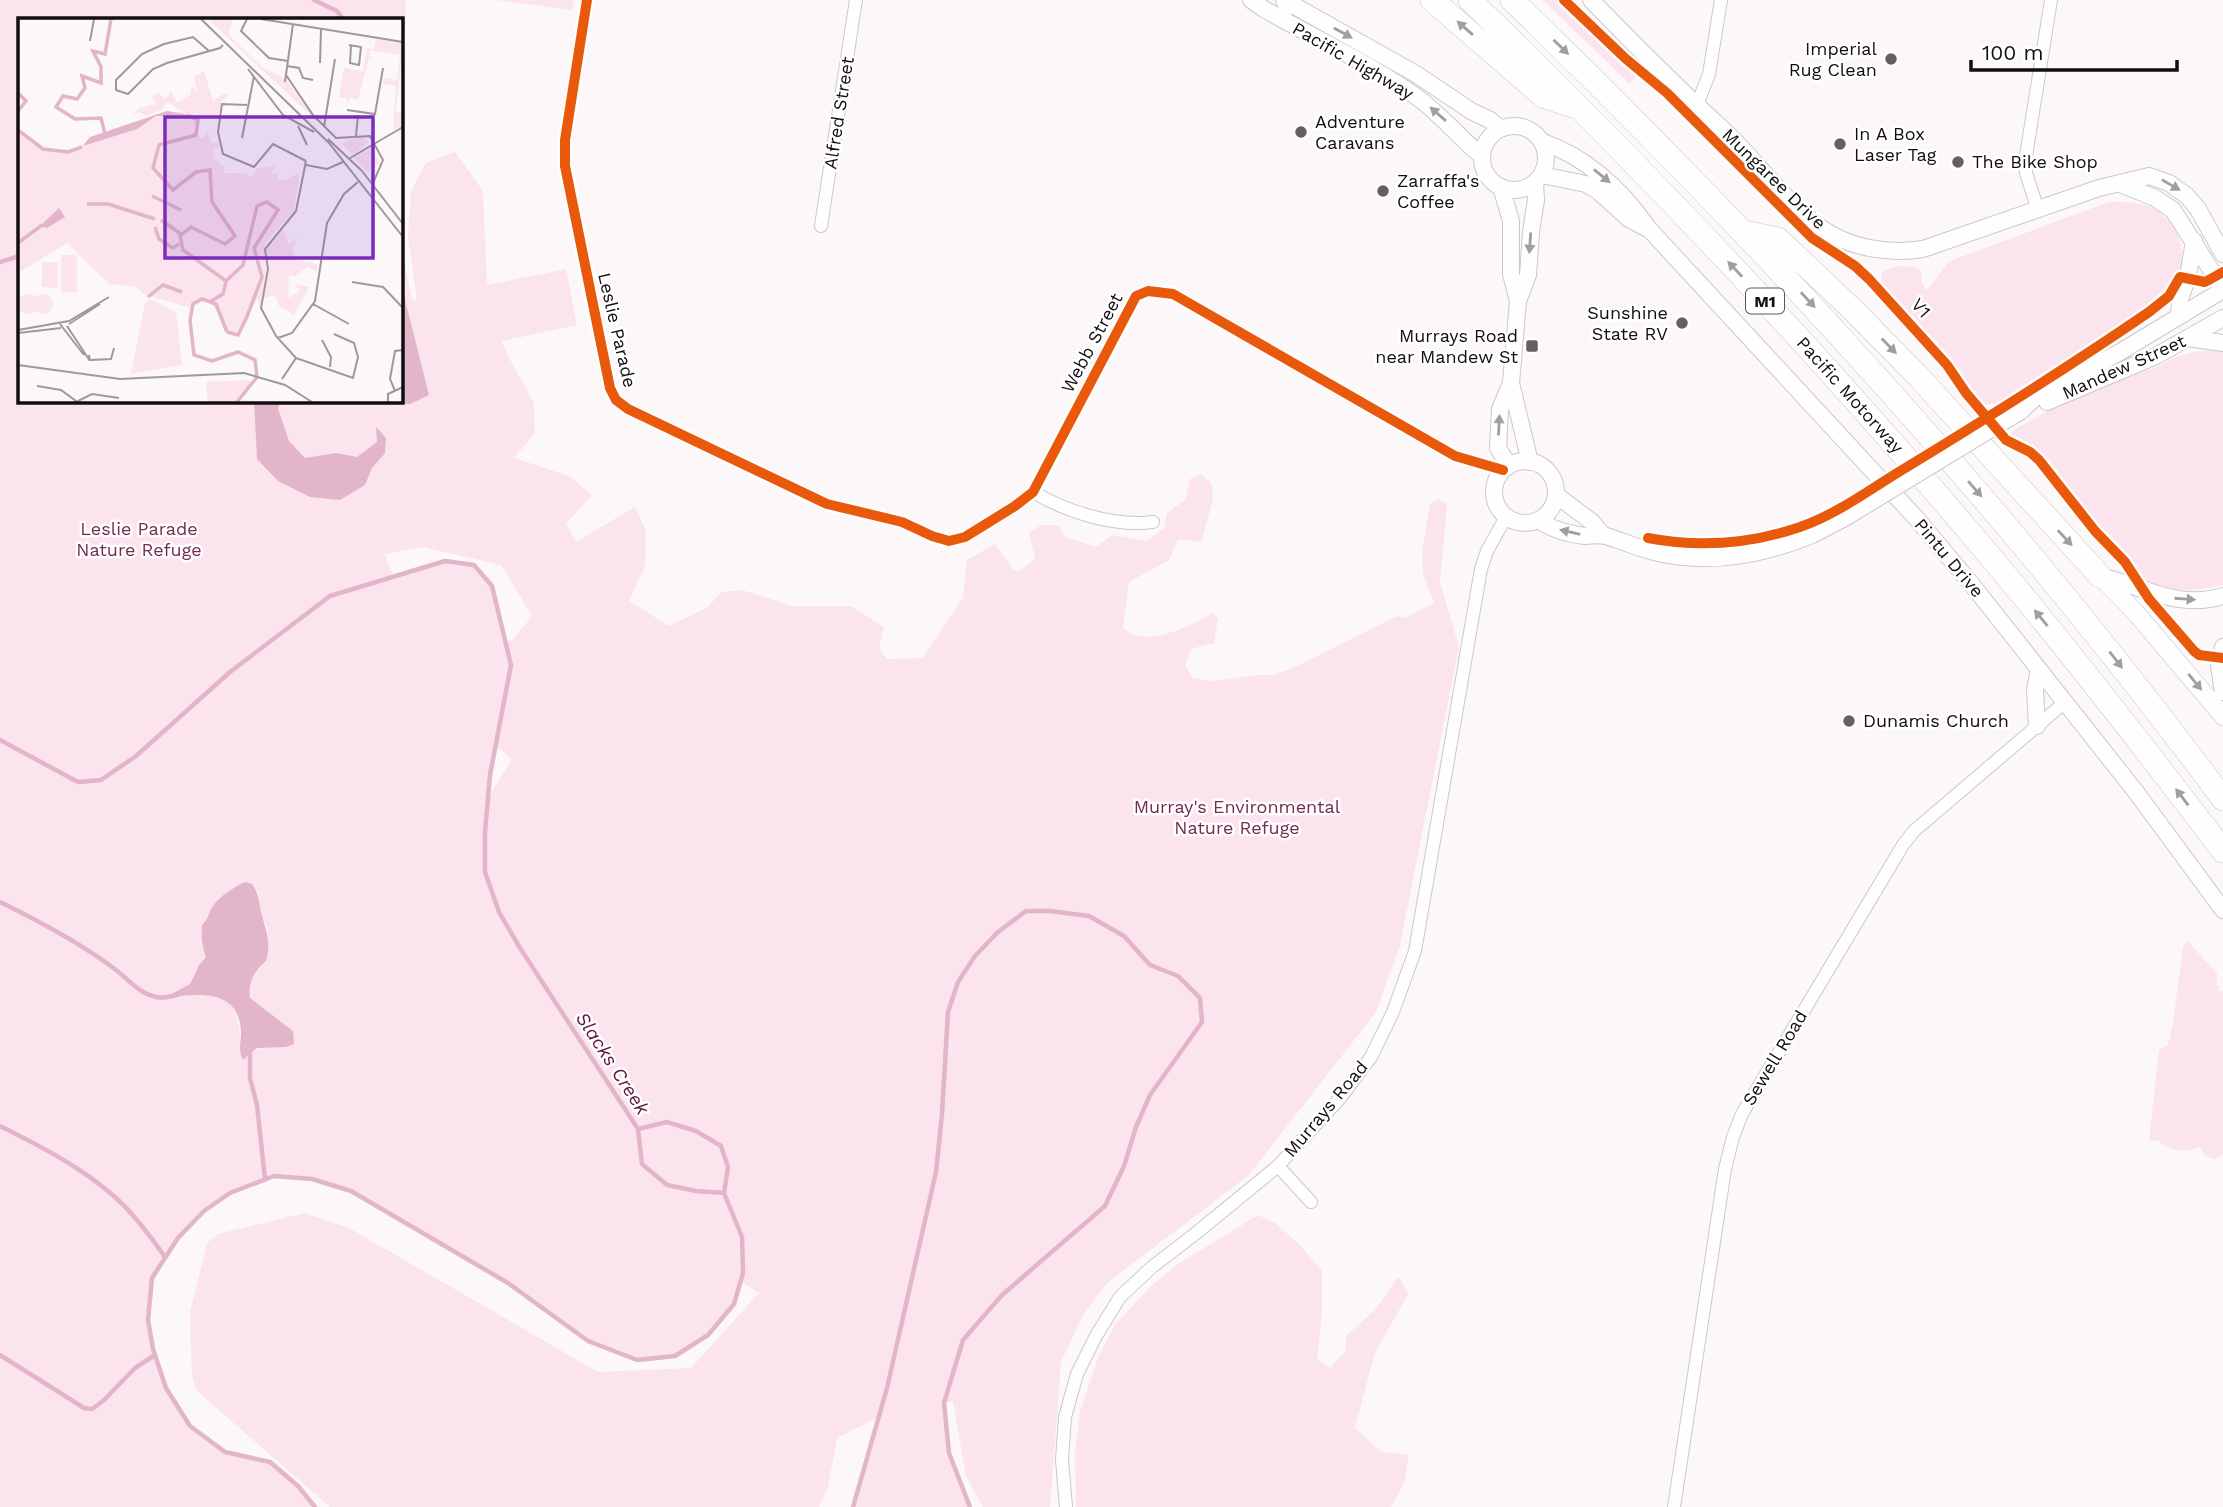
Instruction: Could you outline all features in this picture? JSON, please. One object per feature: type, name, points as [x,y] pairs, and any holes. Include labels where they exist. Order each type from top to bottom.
[{"type":"highway","points":[[1432,0],[1543,96],[1579,108]]},
{"type":"highway","name":"Pacific Motorway","points":[[1470,0],[1758,293],[1847,391],[1944,502],[2083,670],[2223,851]]},
{"type":"highway","name":"Pacific Motorway","points":[[1512,0],[1624,109],[1846,342],[1995,512],[2102,642],[2223,799]]},
{"type":"highway","points":[[1744,232],[1778,239],[1851,308],[1918,376],[2101,576]]},
{"type":"main road","points":[[2101,576],[2223,716]]},
{"type":"street","name":"Leslie Parade","points":[[587,0],[565,140],[565,166],[610,388],[616,400],[628,409],[806,496],[827,504],[902,522]]},
{"type":"street","name":"Alfred Street","points":[[821,226],[856,0]]},
{"type":"street","name":"Pacific Highway","points":[[1251,0],[1415,96],[1482,156]]},
{"type":"street","name":"Mungaree Drive","points":[[1591,0],[1732,138],[1809,218],[1829,233],[1853,243],[1888,250],[1923,249],[2105,186],[2149,176],[2175,186],[2193,202],[2221,249]]},
{"type":"street","points":[[1697,105],[1709,74],[1721,0]]},
{"type":"street","points":[[2038,210],[2026,173],[2026,150],[2051,0]]},
{"type":"street","name":"Pacific Highway","points":[[1287,1],[1416,74],[1500,128]]},
{"type":"street","points":[[1506,468],[1498,448],[1500,409],[1511,383],[1518,301],[1528,275],[1538,179],[1547,159],[1543,142],[1529,129],[1520,125],[1500,128],[1487,140],[1482,156],[1487,174],[1501,187],[1511,221],[1511,274],[1518,301]]},
{"type":"street","name":"Pintu Drive","points":[[1543,142],[1565,150],[1605,178],[1917,519],[2136,792],[2223,910]]},
{"type":"street","points":[[1501,187],[1518,190],[1538,179]]},
{"type":"street","name":"Pintu Drive","points":[[1538,179],[1586,184],[1598,191],[1629,219],[1649,229]]},
{"type":"street","points":[[2120,184],[2155,198],[2179,217],[2223,289]]},
{"type":"street","points":[[2179,316],[2179,299],[2189,276],[2194,241]]},
{"type":"street","name":"Mandew Street","points":[[1539,520],[1550,528],[1584,536],[1603,535],[1657,553],[1713,558],[1758,553],[1812,535],[2021,411],[2035,398],[2120,352],[2223,289]]},
{"type":"street","name":"Webb Street","points":[[902,522],[949,541],[965,537],[1016,506],[1033,492],[1136,296],[1148,291],[1173,294],[1455,456],[1506,468]]},
{"type":"street","name":"Mandew Street","points":[[2021,411],[2040,406],[2142,362],[2223,318]]},
{"type":"street","points":[[2189,338],[2223,343]]},
{"type":"street","points":[[1511,383],[1531,462]]},
{"type":"street","points":[[1531,462],[1539,465],[1552,477],[1556,495],[1548,514],[1539,520],[1522,523],[1506,517],[1499,510],[1494,500],[1494,489],[1497,479],[1506,468],[1516,463],[1531,462]]},
{"type":"street","points":[[1033,492],[1054,504],[1122,523],[1153,522]]},
{"type":"street","name":"Mandew Street","points":[[1556,495],[1592,522],[1603,535]]},
{"type":"street","name":"Murrays Road","points":[[1066,1507],[1062,1460],[1065,1417],[1077,1374],[1120,1297],[1152,1267],[1278,1166],[1341,1097],[1371,1057],[1393,1012],[1415,951],[1481,569],[1487,551],[1506,517]]},
{"type":"street","points":[[2101,576],[2174,599],[2200,600],[2223,596]]},
{"type":"street","points":[[2223,647],[2219,666],[2223,692]]},
{"type":"street","points":[[2037,726],[2035,690],[2039,670]]},
{"type":"street","name":"Sewell Road","points":[[1674,1507],[1725,1170],[1742,1114],[1903,845],[1914,831],[2064,703]]},
{"type":"street","points":[[2223,710],[2223,716]]},
{"type":"street","points":[[1278,1166],[1311,1202]]},
{"type":"green space","points":[[0,0],[405,0],[406,25],[402,31],[402,18],[18,18],[18,402],[402,402],[402,251],[412,300],[417,299],[408,237],[411,191],[426,163],[455,152],[483,191],[487,285],[566,269],[577,325],[502,341],[534,403],[535,433],[514,458],[569,476],[592,495],[566,524],[576,542],[635,507],[646,531],[645,566],[629,601],[669,626],[708,607],[721,592],[742,590],[792,606],[851,606],[884,627],[879,649],[887,659],[923,658],[963,598],[967,560],[995,544],[1014,571],[1021,570],[1035,559],[1029,532],[1042,525],[1058,525],[1066,537],[1096,547],[1112,535],[1146,541],[1164,529],[1167,513],[1185,500],[1190,479],[1202,474],[1212,484],[1213,499],[1201,542],[1178,539],[1169,560],[1129,582],[1123,628],[1138,636],[1157,636],[1187,627],[1213,613],[1218,619],[1214,643],[1191,649],[1185,665],[1192,678],[1214,681],[1274,675],[1397,616],[1405,618],[1434,603],[1423,574],[1422,553],[1430,504],[1438,499],[1447,504],[1440,582],[1459,647],[1400,945],[1376,1012],[1249,1175],[1108,1282],[1083,1315],[1061,1362],[1050,1507],[983,1507],[966,1476],[953,1401],[944,1403],[949,1453],[970,1507],[853,1507],[877,1418],[837,1438],[828,1487],[819,1507],[330,1507],[197,1391],[192,1376],[190,1313],[207,1243],[218,1234],[305,1213],[349,1228],[598,1372],[691,1368],[759,1293],[741,1281],[734,1304],[708,1335],[675,1356],[637,1360],[588,1341],[508,1283],[351,1191],[312,1179],[274,1176],[230,1193],[204,1211],[178,1238],[152,1278],[148,1320],[153,1349],[166,1388],[190,1426],[225,1452],[270,1462],[298,1486],[315,1507],[0,1507]],"holes":[[[423,547],[501,565],[532,616],[514,639],[506,642],[492,586],[474,565],[445,561],[394,577],[384,554]],[[495,745],[512,759],[489,796]],[[237,886],[257,890],[262,916],[268,929],[266,961],[253,977],[250,998],[293,1031],[268,1047],[240,1054],[237,1018],[229,1003],[212,995],[173,992],[190,984],[195,971],[206,957],[211,909]]]},
{"type":"green space","points":[[496,0],[574,0],[572,10]]},
{"type":"green space","points":[[1543,0],[1575,0],[1644,70],[1629,83]]},
{"type":"green space","points":[[2109,202],[2148,206],[2170,223],[2176,232],[2182,252],[2178,274],[2173,284],[2158,301],[2013,396],[1997,403],[1985,405],[1969,391],[1946,352],[1886,291],[1881,281],[1882,272],[1887,270],[1900,266],[1918,268],[1926,290],[1950,261]]},
{"type":"green space","points":[[2213,350],[2223,352],[2223,585],[2195,590],[2167,589],[2143,579],[2123,551],[2087,514],[2043,454],[2005,435],[2069,399],[2180,356]]},
{"type":"green space","points":[[2187,941],[2217,973],[2217,984],[2220,991],[2223,991],[2223,1154],[2214,1159],[2206,1156],[2200,1147],[2178,1150],[2167,1147],[2158,1140],[2149,1141],[2159,1050],[2168,1045],[2183,947]]},
{"type":"green space","points":[[1258,1215],[1275,1223],[1300,1245],[1322,1271],[1322,1314],[1317,1359],[1330,1368],[1346,1350],[1346,1336],[1375,1310],[1398,1277],[1409,1293],[1375,1352],[1355,1428],[1381,1452],[1409,1455],[1404,1483],[1391,1507],[1076,1507],[1075,1453],[1080,1412],[1099,1355],[1115,1325],[1152,1285],[1178,1264]]},
{"type":"shaded area","points":[[402,288],[429,395],[410,404],[396,402],[402,402]]},
{"type":"shaded area","points":[[254,402],[280,402],[278,409],[289,441],[305,458],[336,453],[357,457],[377,442],[376,427],[386,438],[385,453],[372,468],[365,485],[340,500],[310,497],[278,481],[257,459]]},
{"type":"shaded area","points":[[245,882],[252,884],[257,893],[268,942],[266,961],[251,982],[250,998],[293,1031],[294,1044],[286,1047],[257,1048],[243,1060],[239,1019],[227,1002],[208,996],[173,997],[173,993],[190,984],[206,957],[202,925],[213,906],[228,892]]},
{"type":"waterway","name":"Slacks Creek","points":[[314,0],[337,11],[342,18]]},
{"type":"waterway","name":"Slacks Creek","points":[[0,262],[18,256]]},
{"type":"waterway","name":"Slacks Creek","points":[[0,740],[78,782],[101,780],[136,756],[230,672],[330,596],[445,561],[474,565],[492,586],[511,665],[490,775],[485,832],[485,872],[499,912],[638,1129],[642,1164],[667,1185],[724,1193],[742,1237],[743,1273],[734,1304],[708,1335],[675,1356],[637,1360],[588,1341],[508,1283],[351,1191],[312,1179],[274,1176],[230,1193],[204,1211],[178,1238],[152,1278],[148,1320],[153,1349],[166,1388],[190,1426],[225,1452],[270,1462],[298,1486],[315,1507]]},
{"type":"waterway","points":[[0,902],[85,949],[143,992],[158,998],[177,995]]},
{"type":"waterway","name":"Slacks Creek","points":[[853,1507],[887,1388],[936,1172],[948,1012],[958,982],[975,956],[998,932],[1026,911],[1089,916],[1124,936],[1150,965],[1178,976],[1200,998],[1202,1022],[1150,1095],[1136,1127],[1124,1166],[1105,1206],[1002,1295],[963,1340],[944,1403],[949,1453],[970,1507]]},
{"type":"waterway","points":[[250,1050],[250,1078],[257,1105],[265,1179]]},
{"type":"waterway","points":[[638,1129],[667,1122],[696,1131],[721,1146],[728,1167],[724,1193]]},
{"type":"waterway","points":[[0,1126],[61,1158],[103,1187],[136,1219],[165,1257]]},
{"type":"waterway","points":[[0,1355],[84,1408],[92,1409],[135,1368],[155,1355]]},
{"type":"cycle path","points":[[587,0],[565,140],[565,166],[610,388],[616,400],[628,409],[827,504],[902,522],[949,541],[965,537],[1033,492],[1136,296],[1148,291],[1173,294],[1455,456],[1503,470]]},
{"type":"cycle path","name":"V1","points":[[1564,0],[1626,59],[1667,93],[1812,238],[1855,266],[1869,279],[1947,365],[1966,393],[2006,440],[2030,452],[2039,460],[2095,531],[2125,562],[2149,599],[2194,651],[2199,655],[2223,658]]},
{"type":"cycle path","points":[[1648,538],[1687,543],[1725,543],[1781,533],[1814,522],[1855,500],[2029,391],[2149,312],[2169,296],[2180,277],[2205,282],[2223,272]]},
{"type":"place","name":"Imperial Rug Clean","points":[[1891,59]]},
{"type":"place","name":"Adventure Caravans","points":[[1301,132]]},
{"type":"place","name":"In A Box Laser Tag","points":[[1840,144]]},
{"type":"place","name":"The Bike Shop","points":[[1958,162]]},
{"type":"place","name":"Zarraffa's Coffee","points":[[1383,191]]},
{"type":"place","name":"Sunshine State RV","points":[[1682,323]]},
{"type":"place","name":"Murrays Road near Mandew St","points":[[1532,346]]},
{"type":"place","name":"Dunamis Church","points":[[1849,721]]},
{"type":"park label","name":"Leslie Parade Nature Refuge","points":[[139,539]]},
{"type":"park label","name":"Murray's Environmental Nature Refuge","points":[[1237,817]]}]
